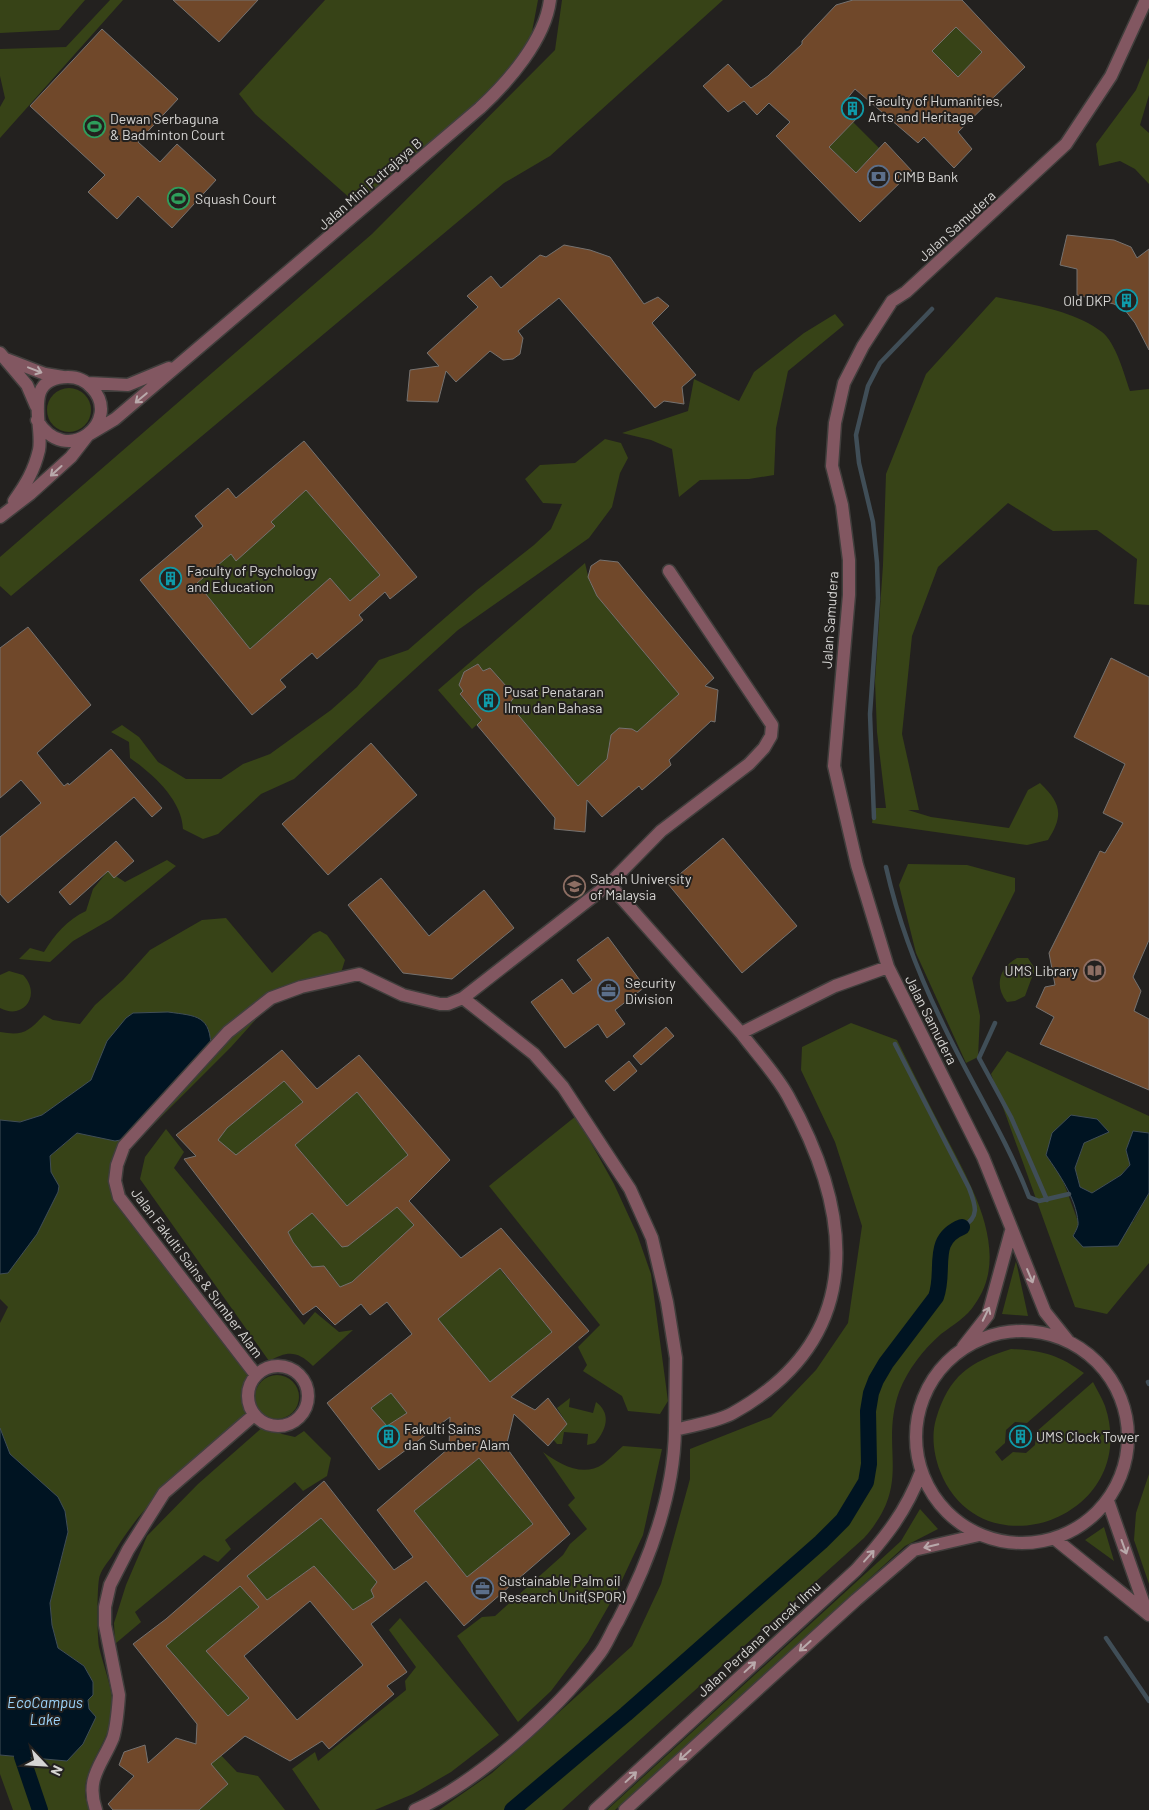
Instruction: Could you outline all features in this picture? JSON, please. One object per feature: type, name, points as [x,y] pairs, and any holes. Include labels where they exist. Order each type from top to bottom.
[{"type":"street","name":"Jalan Mini Putrajaya B","points":[[88,434],[116,419],[363,210],[507,83],[533,45],[549,7],[550,0]]},
{"type":"street","name":"Jalan Samudera","points":[[1069,1342],[1045,1312],[983,1157],[888,968],[857,865],[834,766],[849,595],[848,560],[843,514],[832,466],[835,423],[844,383],[863,346],[892,301],[906,292],[1008,200],[1066,144],[1111,76],[1146,0]]},
{"type":"street","points":[[3,356],[45,374],[72,377],[88,383],[128,385],[178,365]]},
{"type":"street","points":[[3,356],[27,385],[36,406],[40,448],[32,477],[4,513]]},
{"type":"street","points":[[36,406],[43,390],[49,384],[64,377]]},
{"type":"street","points":[[4,513],[30,494],[71,457],[98,421],[100,404],[98,396],[88,383]]},
{"type":"street","points":[[37,420],[43,429],[56,439],[73,441],[88,434]]},
{"type":"street","points":[[415,1810],[470,1778],[513,1744],[566,1693],[598,1656],[624,1609],[653,1545],[667,1493],[675,1430],[676,1358],[667,1302],[652,1238],[630,1189],[563,1087],[534,1054],[462,998],[609,884],[661,831],[749,764],[764,748],[771,736],[772,725],[669,571]]},
{"type":"street","points":[[609,884],[740,1032],[788,1094],[813,1148],[833,1207],[838,1258],[832,1300],[814,1341],[775,1384],[732,1414],[675,1430]]},
{"type":"street","points":[[740,1032],[835,986],[888,968]]},
{"type":"street","name":"Jalan Fakulti Sains & Sumber Alam","points":[[256,1375],[118,1197],[115,1181],[117,1166],[124,1146],[228,1032],[257,1007],[283,992],[359,974],[403,995],[440,1004],[448,1004],[462,998]]},
{"type":"street","points":[[958,1353],[980,1340],[1013,1331],[1047,1334],[1069,1342],[1089,1354],[1108,1374],[1121,1397],[1126,1415],[1128,1451],[1121,1477],[1108,1501],[1084,1524],[1055,1539],[1016,1544],[978,1535],[954,1520],[934,1498],[921,1472],[916,1446],[918,1419],[925,1394],[939,1372],[958,1353],[988,1315],[1011,1231]]},
{"type":"street","points":[[286,1366],[302,1378],[308,1396],[302,1413],[288,1425],[269,1425],[254,1415],[249,1407],[248,1390],[256,1375],[265,1368],[286,1366]]},
{"type":"street","points":[[96,1810],[93,1800],[92,1783],[97,1765],[113,1737],[119,1695],[105,1625],[105,1607],[110,1585],[128,1550],[164,1493],[254,1415]]},
{"type":"street","name":"Jalan Perdana Puncak Ilmu","points":[[595,1810],[856,1570],[889,1534],[912,1498],[921,1472]]},
{"type":"street","points":[[1108,1501],[1148,1614]]},
{"type":"street","points":[[625,1810],[848,1606],[914,1550],[978,1535]]},
{"type":"street","points":[[1055,1539],[1148,1614]]},
{"type":"green space","points":[[0,0],[85,0],[59,30],[0,33]]},
{"type":"green space","points":[[110,0],[123,0],[0,138],[0,107],[5,98],[0,76],[0,49],[66,47]]},
{"type":"green space","points":[[325,0],[538,0],[531,37],[503,81],[366,200],[352,200],[255,114],[239,94]]},
{"type":"green space","points":[[562,0],[723,0],[550,156],[504,183],[11,596],[0,586],[0,557],[372,234],[555,50]]},
{"type":"green space","points":[[956,27],[982,52],[958,77],[932,51]]},
{"type":"green space","points":[[1149,58],[1149,95],[1140,125],[1149,133],[1149,184],[1135,169],[1120,161],[1099,166],[1096,144],[1136,90]]},
{"type":"green space","points":[[853,122],[879,148],[856,173],[829,147]]},
{"type":"green space","points":[[996,297],[1052,309],[1091,325],[1102,332],[1111,343],[1119,359],[1130,391],[1149,389],[1149,605],[1134,604],[1137,559],[1097,530],[1053,531],[1008,503],[938,567],[912,636],[902,734],[919,810],[908,810],[931,817],[1009,828],[1028,790],[1040,783],[1056,803],[1058,816],[1048,840],[1027,845],[872,823],[874,808],[886,808],[877,732],[875,681],[883,565],[886,474],[926,374]]},
{"type":"green space","points":[[835,314],[844,325],[788,371],[776,428],[774,475],[749,479],[700,480],[679,497],[672,449],[651,440],[622,433],[688,411],[694,379],[739,401],[754,372],[804,333]]},
{"type":"green space","points":[[69,388],[81,392],[87,398],[91,410],[87,422],[81,428],[69,432],[57,428],[51,422],[47,410],[51,398],[57,392]]},
{"type":"green space","points":[[605,439],[621,443],[628,458],[620,473],[612,507],[589,538],[458,630],[294,779],[261,794],[218,834],[203,839],[183,829],[178,808],[172,798],[157,780],[130,758],[129,742],[111,732],[122,725],[139,737],[158,762],[186,779],[221,779],[243,764],[270,754],[331,710],[357,687],[379,660],[408,650],[477,590],[534,545],[551,529],[562,504],[543,503],[525,479],[540,465],[575,463]]},
{"type":"green space","points":[[306,490],[380,575],[350,601],[330,578],[250,649],[197,583],[231,554],[236,560],[275,526],[271,522]]},
{"type":"green space","points":[[585,563],[589,580],[597,596],[679,694],[637,732],[632,729],[619,728],[611,735],[608,750],[613,753],[578,786],[509,704],[515,695],[490,669],[483,671],[477,664],[464,672],[459,684],[463,691],[460,695],[482,720],[472,729],[438,690]]},
{"type":"green space","points":[[167,860],[176,866],[111,919],[73,941],[50,962],[19,959],[30,948],[44,952],[62,928],[86,911],[93,889],[108,871],[125,882]]},
{"type":"green space","points":[[908,864],[967,865],[1015,878],[1015,891],[972,978],[980,1016],[978,1057],[966,1063],[916,953],[899,885]]},
{"type":"green space","points":[[226,918],[272,973],[313,934],[320,931],[327,935],[345,960],[340,976],[268,1006],[231,1047],[125,1153],[117,1190],[254,1370],[246,1396],[251,1412],[157,1496],[126,1534],[101,1573],[98,1593],[98,1641],[110,1686],[113,1710],[111,1723],[85,1785],[85,1797],[90,1810],[13,1810],[0,1774],[0,1755],[67,1761],[89,1709],[88,1700],[93,1695],[93,1682],[84,1666],[58,1648],[52,1625],[50,1603],[68,1532],[65,1511],[10,1454],[0,1428],[0,1323],[8,1307],[0,1299],[0,1272],[8,1273],[58,1192],[51,1172],[50,1156],[77,1133],[100,1137],[211,1039],[207,1025],[154,1014],[133,1013],[91,1080],[72,1096],[49,1111],[25,1121],[12,1122],[0,1120],[0,1032],[20,1033],[29,1029],[44,1015],[53,1020],[80,1024],[95,1005],[123,980],[150,950],[202,920]]},
{"type":"green space","points":[[1017,958],[1028,958],[1035,969],[1025,996],[1015,1001],[1007,1002],[1001,990],[1000,978],[1006,967]]},
{"type":"green space","points":[[9,971],[23,975],[31,990],[28,1004],[16,1011],[0,1008],[0,975]]},
{"type":"green space","points":[[851,1023],[897,1040],[974,1193],[983,1216],[990,1262],[986,1283],[972,1309],[941,1334],[922,1353],[911,1368],[899,1392],[892,1431],[892,1482],[888,1500],[879,1518],[864,1538],[562,1810],[439,1810],[492,1773],[632,1646],[661,1584],[690,1479],[690,1449],[771,1417],[816,1370],[848,1323],[862,1226],[835,1142],[801,1070],[802,1047]]},
{"type":"green space","points":[[1007,1051],[1149,1116],[1149,1133],[1133,1132],[1126,1150],[1130,1164],[1121,1175],[1092,1193],[1080,1187],[1075,1168],[1084,1143],[1046,1155],[1062,1178],[1079,1224],[1133,1222],[1149,1193],[1149,1263],[1107,1314],[1075,1307],[991,1074]]},
{"type":"green space","points":[[284,1081],[303,1102],[251,1143],[292,1190],[233,1156],[218,1140],[227,1128]]},
{"type":"green space","points":[[357,1092],[409,1155],[347,1206],[295,1145]]},
{"type":"green space","points":[[576,1116],[614,1184],[637,1234],[651,1274],[668,1401],[660,1414],[628,1411],[622,1396],[583,1371],[587,1365],[578,1347],[600,1325],[489,1186]]},
{"type":"green space","points":[[166,1129],[184,1152],[174,1168],[304,1325],[315,1312],[339,1332],[353,1330],[313,1366],[302,1357],[292,1354],[281,1355],[269,1361],[140,1179],[145,1157]]},
{"type":"green space","points":[[303,1203],[342,1247],[348,1246],[397,1207],[414,1225],[352,1282],[340,1287],[324,1266],[312,1267],[293,1242],[288,1232]]},
{"type":"green space","points":[[1016,1261],[1028,1316],[1002,1314]]},
{"type":"green space","points":[[499,1268],[552,1332],[490,1382],[438,1319]]},
{"type":"green space","points":[[1011,1349],[1041,1352],[1058,1358],[1084,1373],[1027,1423],[1015,1422],[1006,1430],[1005,1443],[995,1452],[1002,1461],[1013,1452],[1026,1453],[1035,1445],[1036,1432],[1093,1382],[1105,1406],[1110,1445],[1101,1478],[1080,1503],[1052,1520],[1020,1526],[988,1521],[960,1503],[940,1471],[933,1439],[934,1425],[941,1404],[954,1381],[983,1359]]},
{"type":"green space","points":[[277,1375],[289,1379],[295,1385],[299,1397],[295,1409],[289,1415],[277,1419],[265,1415],[259,1409],[255,1397],[259,1385],[265,1379]]},
{"type":"green space","points":[[391,1393],[407,1413],[387,1426],[371,1408]]},
{"type":"green space","points":[[570,1398],[569,1407],[593,1413],[596,1402],[604,1412],[606,1422],[602,1433],[595,1443],[587,1445],[588,1434],[564,1432],[562,1444],[557,1444],[552,1438],[567,1424],[557,1408]]},
{"type":"green space","points":[[265,1425],[282,1434],[295,1437],[304,1431],[331,1458],[327,1476],[303,1491],[295,1482],[225,1540],[231,1549],[218,1562],[204,1555],[135,1612],[141,1622],[115,1644],[114,1623],[126,1585],[147,1536],[198,1484]]},
{"type":"green space","points":[[623,1446],[662,1449],[643,1535],[616,1593],[588,1642],[551,1691],[518,1722],[457,1636],[482,1617],[495,1616],[563,1555],[570,1544],[587,1529],[568,1505],[575,1498],[543,1452],[564,1465],[579,1470],[587,1470],[603,1464]]},
{"type":"green space","points":[[479,1458],[533,1524],[467,1577],[414,1511]]},
{"type":"green space","points":[[1149,1474],[1149,1584],[1134,1540],[1136,1513]]},
{"type":"green space","points":[[920,1509],[938,1529],[905,1546],[615,1810],[607,1810],[901,1541]]},
{"type":"green space","points":[[321,1518],[377,1582],[371,1590],[374,1597],[353,1610],[314,1566],[267,1600],[247,1576]]},
{"type":"green space","points":[[1104,1527],[1114,1561],[1085,1540]]},
{"type":"green space","points":[[240,1586],[259,1607],[206,1651],[249,1698],[228,1716],[166,1646]]},
{"type":"green space","points":[[400,1618],[499,1735],[451,1772],[413,1794],[375,1810],[320,1810],[292,1769],[315,1752],[318,1761],[406,1690],[405,1681],[416,1667],[389,1630]]},
{"type":"green space","points":[[217,1751],[237,1772],[258,1776],[285,1810],[199,1810],[228,1784],[212,1766],[207,1770]]},
{"type":"water","points":[[168,1012],[200,1019],[208,1030],[211,1050],[126,1139],[115,1141],[77,1133],[50,1156],[51,1172],[59,1186],[58,1192],[37,1234],[8,1273],[0,1274],[0,1120],[20,1122],[42,1115],[91,1080],[107,1041],[126,1018],[133,1013]]},
{"type":"water","points":[[1071,1115],[1097,1119],[1109,1132],[1084,1143],[1075,1168],[1080,1187],[1092,1193],[1121,1175],[1130,1165],[1126,1150],[1133,1131],[1149,1133],[1149,1193],[1118,1246],[1083,1247],[1073,1236],[1078,1224],[1074,1204],[1046,1155],[1052,1133]]},
{"type":"water","name":"EcoCampus Lake","points":[[0,1428],[10,1454],[58,1497],[65,1511],[68,1532],[50,1603],[52,1625],[58,1648],[84,1666],[93,1682],[93,1695],[88,1700],[89,1709],[96,1717],[83,1744],[67,1761],[0,1755]]},
{"type":"building","points":[[173,0],[258,0],[219,42]]},
{"type":"building","name":"Faculty of Humanities, Arts and Heritage","points":[[853,0],[962,0],[1025,67],[958,132],[972,149],[954,168],[924,137],[918,143],[855,89],[846,100],[860,115],[829,147],[856,173],[885,142],[912,171],[860,222],[776,136],[790,122],[769,103],[757,115],[744,101],[728,112],[703,86],[728,64],[751,88],[768,76],[802,44],[802,41],[836,5]],"holes":[[[956,27],[982,52],[958,77],[932,51]]]},
{"type":"building","points":[[102,29],[178,99],[138,142],[160,162],[177,144],[216,180],[172,228],[138,196],[117,219],[88,192],[105,175],[30,106]]},
{"type":"building","name":"Old DKP","points":[[1067,235],[1114,240],[1131,247],[1137,258],[1149,249],[1149,350],[1135,323],[1125,310],[1114,304],[1077,295],[1077,269],[1060,265]]},
{"type":"building","points":[[564,245],[590,250],[610,257],[644,304],[658,297],[669,306],[652,323],[696,375],[682,387],[684,404],[664,401],[655,408],[559,298],[518,331],[523,338],[520,354],[513,359],[503,360],[490,351],[456,382],[446,371],[438,402],[407,401],[410,370],[439,366],[427,353],[478,307],[467,296],[491,276],[501,288],[540,255],[546,257]]},
{"type":"building","name":"Faculty of Psychology and Education","points":[[304,441],[417,577],[390,599],[385,592],[359,615],[363,620],[317,659],[312,653],[280,680],[286,687],[252,715],[140,580],[203,526],[195,516],[228,488],[236,498]],"holes":[[[306,490],[380,575],[350,601],[330,578],[250,649],[197,583],[231,554],[236,561],[275,526],[271,522]]]},
{"type":"building","name":"Pusat Penataran Ilmu dan Bahasa","points":[[600,560],[618,562],[714,678],[705,686],[718,690],[715,722],[711,721],[669,760],[671,765],[642,790],[639,786],[602,817],[587,800],[585,832],[554,829],[555,818],[477,725],[482,720],[460,694],[463,691],[459,685],[464,672],[478,664],[483,671],[490,668],[515,696],[509,704],[578,786],[607,759],[611,735],[619,728],[632,729],[637,732],[679,694],[597,596],[588,577],[591,566]]},
{"type":"building","points":[[28,627],[91,705],[37,753],[64,786],[68,783],[69,785],[111,749],[162,808],[152,817],[134,797],[8,903],[0,894],[0,837],[41,803],[21,780],[0,798],[0,648]]},
{"type":"building","name":"UMS Library","points":[[1111,658],[1149,677],[1149,940],[1133,977],[1141,991],[1134,1011],[1149,1019],[1149,1090],[1040,1044],[1054,1017],[1036,1007],[1045,987],[1055,985],[1049,953],[1100,851],[1105,853],[1123,823],[1103,813],[1125,764],[1074,737]]},
{"type":"building","points":[[371,743],[417,795],[328,875],[282,824]]},
{"type":"building","points":[[723,838],[797,926],[742,973],[668,884]]},
{"type":"building","points":[[116,841],[134,861],[114,878],[108,871],[70,905],[59,892]]},
{"type":"building","points":[[381,878],[429,936],[484,890],[514,928],[452,979],[403,973],[348,905]]},
{"type":"building","name":"Security Division","points":[[608,937],[645,987],[615,1010],[625,1024],[607,1038],[598,1024],[565,1048],[531,1002],[562,979],[573,994],[592,980],[577,960]]},
{"type":"building","points":[[666,1027],[674,1036],[641,1065],[633,1056]]},
{"type":"building","name":"Fakulti Sains dan Sumber Alam","points":[[282,1050],[317,1089],[359,1055],[450,1160],[409,1201],[461,1258],[501,1228],[589,1331],[511,1397],[535,1410],[548,1398],[567,1424],[548,1446],[514,1414],[506,1447],[570,1534],[464,1626],[426,1581],[371,1624],[407,1672],[387,1686],[394,1694],[329,1749],[322,1741],[290,1761],[245,1736],[211,1764],[228,1784],[199,1810],[113,1810],[108,1804],[134,1776],[119,1765],[124,1752],[145,1745],[148,1763],[176,1738],[196,1744],[197,1724],[133,1644],[166,1619],[324,1481],[394,1570],[413,1557],[377,1510],[449,1448],[450,1417],[379,1470],[327,1403],[412,1334],[387,1302],[370,1315],[361,1304],[335,1325],[316,1306],[303,1315],[184,1159],[196,1156],[176,1135]],"holes":[[[284,1081],[303,1102],[236,1155],[218,1140],[227,1128]],[[357,1092],[408,1155],[347,1206],[295,1145]],[[397,1207],[414,1225],[352,1282],[340,1287],[324,1266],[312,1267],[293,1242],[288,1232],[312,1213],[342,1247],[348,1246]],[[500,1268],[552,1332],[490,1382],[438,1319]],[[391,1393],[407,1413],[387,1426],[371,1408]],[[479,1458],[533,1524],[467,1577],[414,1511]],[[321,1518],[377,1582],[371,1590],[374,1597],[353,1610],[314,1566],[267,1600],[247,1576]],[[240,1586],[259,1607],[206,1651],[249,1698],[228,1716],[166,1646]],[[310,1601],[363,1665],[297,1720],[244,1656]]]},
{"type":"building","points":[[629,1061],[637,1071],[614,1091],[605,1081]]},
{"type":"waterway","points":[[874,818],[870,714],[878,598],[877,563],[873,522],[859,463],[856,435],[868,386],[880,363],[932,309]]},
{"type":"waterway","points":[[886,867],[902,926],[932,1002],[1009,1152],[1029,1197],[1039,1201],[1069,1194]]},
{"type":"waterway","points":[[995,1023],[979,1058],[1011,1117],[1047,1200]]},
{"type":"waterway","points":[[895,1044],[969,1188],[975,1210],[972,1219],[962,1227]]},
{"type":"waterway","points":[[512,1810],[626,1714],[821,1542],[843,1520],[866,1482],[869,1464],[868,1411],[871,1393],[876,1380],[886,1363],[936,1297],[939,1287],[942,1248],[945,1240],[962,1227]]},
{"type":"waterway","points":[[1106,1638],[1149,1701]]},
{"type":"waterway","points":[[22,1757],[40,1810]]},
{"type":"place","name":"Faculty of Humanities, Arts and Heritage","points":[[852,109]]},
{"type":"place","name":"Dewan Serbaguna & Badminton Court","points":[[94,127]]},
{"type":"place","name":"CIMB Bank","points":[[878,177]]},
{"type":"place","name":"Squash Court","points":[[179,199]]},
{"type":"place","name":"Old DKP","points":[[1127,301]]},
{"type":"place","name":"Faculty of Psychology and Education","points":[[171,579]]},
{"type":"place","name":"Pusat Penataran Ilmu dan Bahasa","points":[[488,700]]},
{"type":"place","name":"Sabah University of Malaysia","points":[[574,887]]},
{"type":"place","name":"UMS Library","points":[[1094,971]]},
{"type":"place","name":"Security Division","points":[[609,991]]},
{"type":"place","name":"Fakulti Sains dan Sumber Alam","points":[[388,1437]]},
{"type":"place","name":"UMS Clock Tower","points":[[1020,1437]]},
{"type":"place","name":"Sustainable Palm oil Research Unit(SPOR)","points":[[483,1589]]}]
